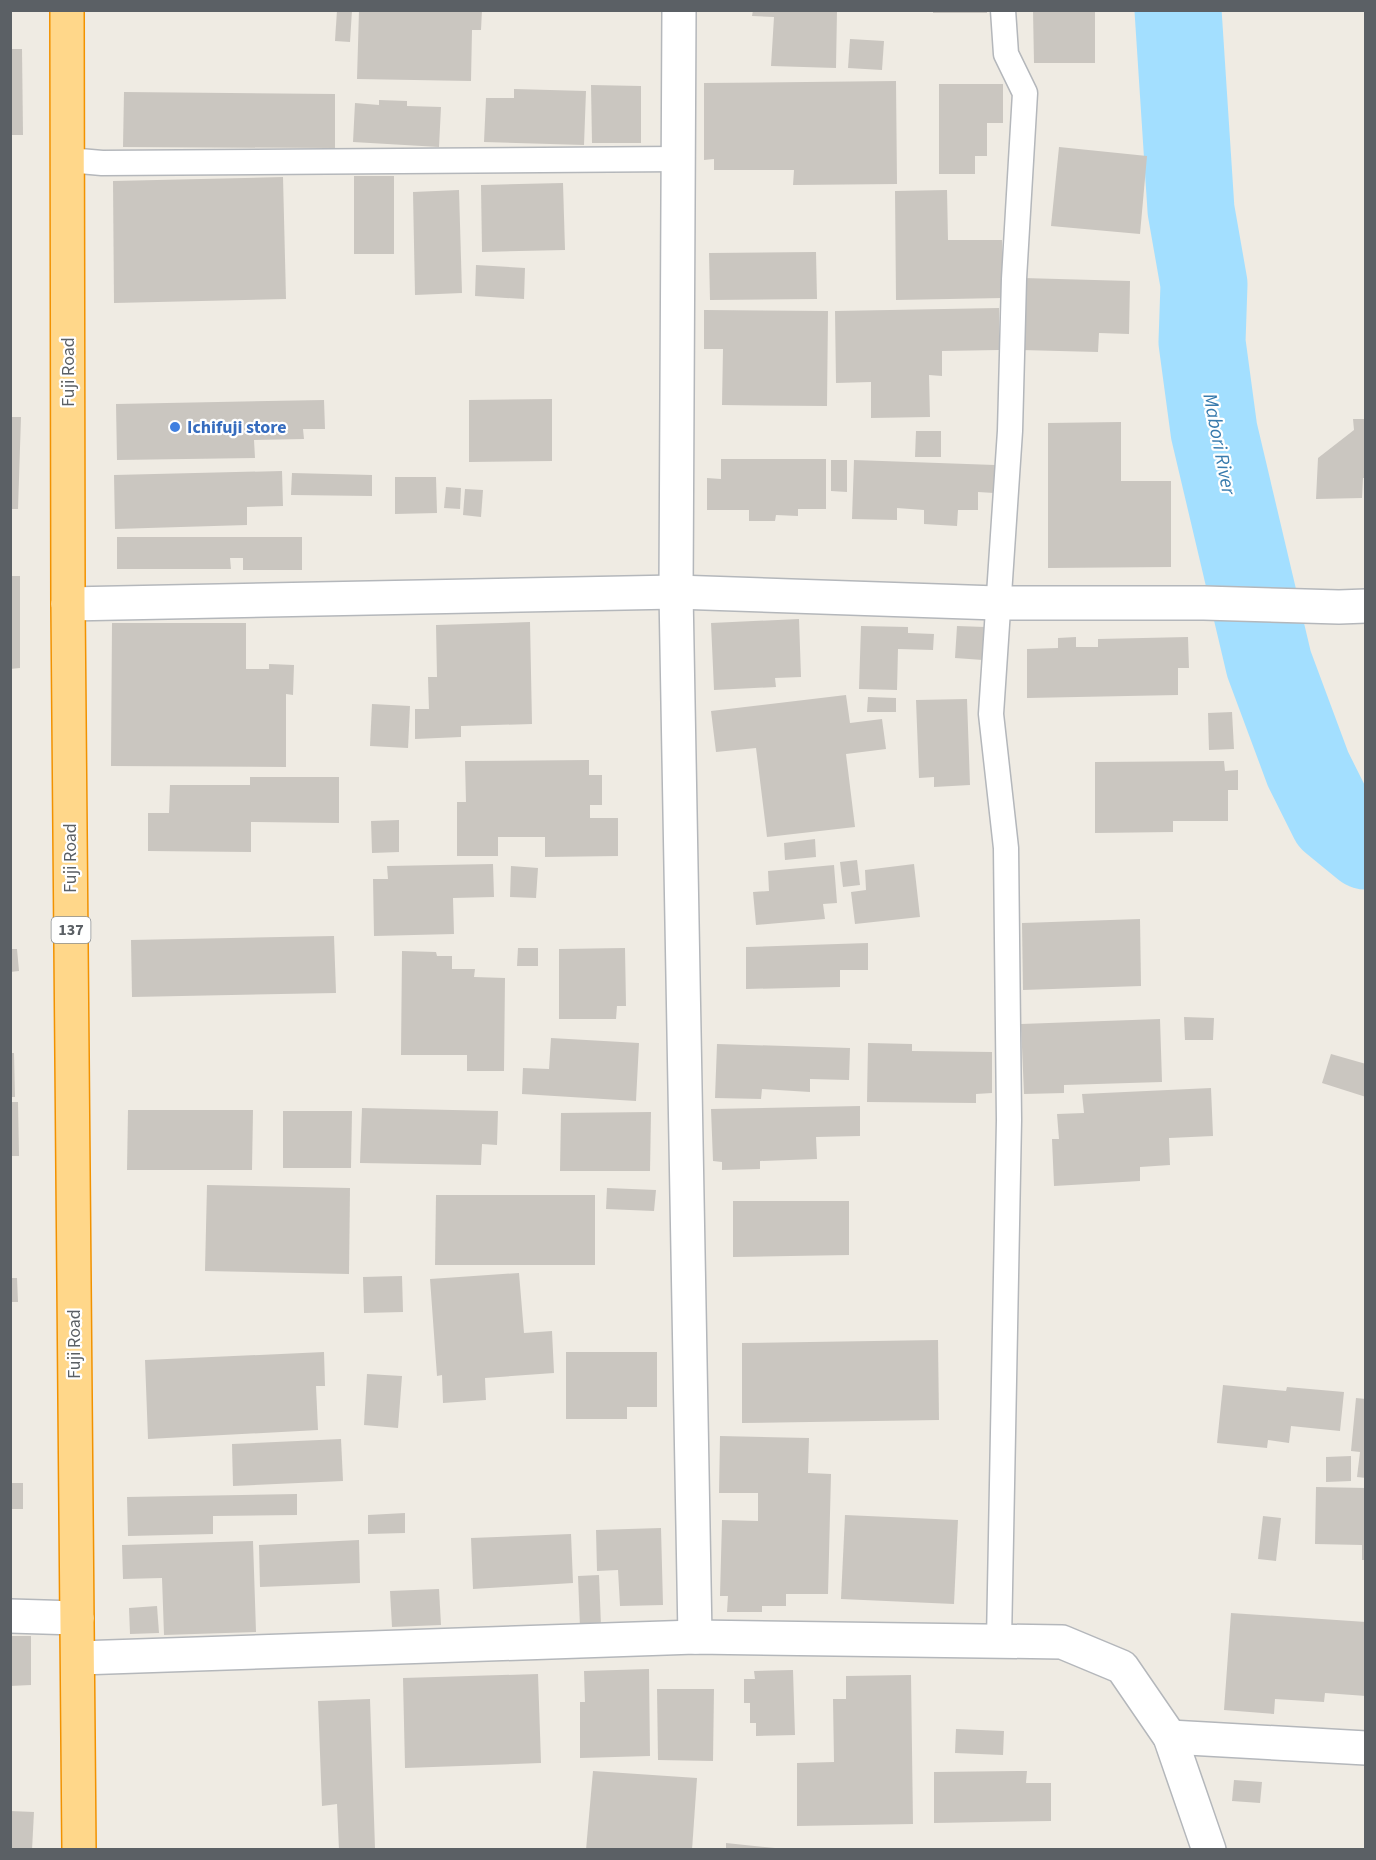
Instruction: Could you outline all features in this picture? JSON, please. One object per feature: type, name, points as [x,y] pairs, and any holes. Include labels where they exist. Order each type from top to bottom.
[{"type":"highway","name":"Fuji Road","points":[[67,10],[68,604],[79,1850]]},
{"type":"street","points":[[679,10],[676,592],[695,1637]]},
{"type":"street","points":[[68,604],[676,592],[997,603],[1204,603],[1352,607]]},
{"type":"street","points":[[10,1616],[77,1618]]},
{"type":"street","points":[[79,1658],[695,1637],[1062,1642],[1122,1666],[1170,1737],[1209,1850]]},
{"type":"street","points":[[1170,1737],[1365,1748]]},
{"type":"lane","points":[[999,1641],[1009,1120],[1006,848],[990,714],[1010,431],[1014,279],[1025,93],[1006,54],[1003,10]]},
{"type":"lane","points":[[68,160],[102,163],[678,159]]},
{"type":"building","points":[[337,10],[352,10],[350,42],[335,41]]},
{"type":"building","points":[[359,10],[482,10],[481,30],[472,30],[471,81],[357,79]]},
{"type":"building","points":[[753,10],[837,10],[836,68],[771,66],[774,17],[752,16]]},
{"type":"building","points":[[933,10],[987,10],[987,13],[933,13]]},
{"type":"building","points":[[1033,10],[1095,10],[1095,63],[1034,63]]},
{"type":"building","points":[[850,39],[884,41],[882,70],[848,68]]},
{"type":"building","points":[[10,49],[22,49],[23,135],[10,135]]},
{"type":"building","points":[[896,81],[897,184],[793,185],[794,170],[714,170],[714,159],[704,160],[704,83]]},
{"type":"building","points":[[939,84],[1003,84],[1003,123],[987,123],[987,156],[975,156],[975,174],[939,174]]},
{"type":"building","points":[[591,85],[641,86],[641,143],[592,143]]},
{"type":"building","points":[[514,89],[586,91],[584,145],[484,142],[486,98],[514,98]]},
{"type":"building","points":[[124,92],[335,94],[335,148],[123,147]]},
{"type":"building","points":[[379,100],[407,101],[407,106],[441,107],[439,147],[353,142],[355,103],[379,105]]},
{"type":"building","points":[[1059,147],[1147,156],[1140,234],[1051,226]]},
{"type":"building","points":[[354,176],[394,176],[394,254],[354,254]]},
{"type":"building","points":[[283,177],[286,299],[114,303],[113,181]]},
{"type":"building","points":[[563,183],[565,250],[482,252],[481,185]]},
{"type":"building","points":[[459,190],[462,293],[415,295],[413,192]]},
{"type":"building","points":[[947,190],[948,240],[1002,240],[1003,298],[896,300],[895,191]]},
{"type":"building","points":[[816,252],[817,299],[710,300],[709,253]]},
{"type":"building","points":[[476,265],[525,268],[524,299],[475,296]]},
{"type":"building","points":[[1023,278],[1130,281],[1129,334],[1099,333],[1098,352],[1021,350]]},
{"type":"building","points":[[999,308],[999,350],[942,351],[942,376],[929,375],[930,417],[871,418],[871,382],[836,383],[835,311]]},
{"type":"building","points":[[704,310],[828,311],[827,406],[722,405],[723,349],[704,349]]},
{"type":"building","points":[[552,399],[552,461],[469,462],[469,400]]},
{"type":"building","points":[[324,400],[325,429],[303,429],[304,439],[254,440],[255,458],[117,460],[116,404]]},
{"type":"building","points":[[10,417],[21,417],[18,509],[10,509]]},
{"type":"building","points":[[1353,419],[1366,419],[1366,478],[1363,478],[1362,498],[1316,499],[1318,458],[1354,430]]},
{"type":"building","points":[[1121,422],[1121,481],[1171,481],[1171,567],[1048,568],[1048,423]]},
{"type":"building","points":[[916,431],[941,431],[941,457],[915,457]]},
{"type":"building","points":[[721,459],[826,459],[826,509],[798,509],[798,516],[776,515],[775,521],[749,521],[749,510],[707,510],[707,478],[721,479]]},
{"type":"building","points":[[831,460],[847,460],[847,492],[831,491]]},
{"type":"building","points":[[854,460],[995,465],[994,493],[978,492],[978,510],[958,510],[957,526],[924,524],[924,510],[897,508],[897,520],[852,519]]},
{"type":"building","points":[[282,471],[283,506],[247,507],[247,525],[115,529],[114,475]]},
{"type":"building","points":[[292,473],[372,475],[372,496],[291,495]]},
{"type":"building","points":[[395,477],[436,477],[437,513],[395,514]]},
{"type":"building","points":[[446,487],[461,488],[460,509],[444,508]]},
{"type":"building","points":[[465,489],[483,490],[481,517],[463,515]]},
{"type":"building","points":[[117,537],[302,537],[302,570],[243,570],[243,558],[230,558],[231,569],[117,569]]},
{"type":"building","points":[[10,576],[20,576],[20,668],[10,669]]},
{"type":"building","points":[[799,619],[801,677],[775,678],[776,687],[714,690],[711,623]]},
{"type":"building","points":[[530,622],[532,724],[461,726],[461,737],[415,739],[415,709],[429,709],[428,677],[437,677],[436,625]]},
{"type":"building","points":[[112,623],[246,623],[246,669],[269,669],[269,664],[294,665],[293,695],[286,694],[286,767],[111,766]]},
{"type":"building","points":[[861,626],[908,627],[908,633],[934,634],[933,650],[898,649],[897,690],[859,689]]},
{"type":"building","points":[[957,626],[985,627],[983,660],[955,658]]},
{"type":"building","points":[[1076,637],[1076,647],[1098,647],[1098,639],[1188,637],[1189,668],[1178,668],[1178,695],[1027,698],[1027,649],[1058,648],[1058,638]]},
{"type":"building","points":[[846,695],[850,723],[882,719],[886,749],[846,754],[855,827],[767,837],[756,748],[716,752],[711,711]]},
{"type":"building","points":[[868,697],[896,698],[896,712],[867,712]]},
{"type":"building","points":[[967,699],[970,785],[934,787],[934,777],[919,778],[916,700]]},
{"type":"building","points":[[372,704],[410,706],[408,748],[370,746]]},
{"type":"building","points":[[1232,712],[1234,749],[1209,750],[1208,713]]},
{"type":"building","points":[[589,760],[589,775],[602,775],[602,805],[590,805],[590,818],[618,818],[618,856],[545,857],[545,837],[498,837],[498,856],[457,856],[457,802],[466,802],[465,761]]},
{"type":"building","points":[[1224,761],[1225,771],[1238,770],[1238,790],[1228,790],[1228,821],[1173,821],[1173,832],[1095,833],[1095,762]]},
{"type":"building","points":[[250,777],[339,777],[339,823],[251,822],[251,852],[148,851],[148,813],[169,813],[170,785],[250,785]]},
{"type":"building","points":[[399,820],[399,852],[372,853],[371,821]]},
{"type":"building","points":[[815,839],[816,857],[785,860],[784,843]]},
{"type":"building","points":[[857,860],[860,885],[843,887],[840,862]]},
{"type":"building","points":[[493,864],[494,897],[453,898],[454,934],[374,936],[373,879],[388,879],[387,866]]},
{"type":"building","points":[[914,864],[920,917],[855,924],[851,892],[866,890],[865,870]]},
{"type":"building","points":[[834,865],[837,903],[823,904],[825,919],[756,925],[753,892],[769,891],[768,871]]},
{"type":"building","points":[[511,866],[538,868],[536,898],[510,897]]},
{"type":"building","points":[[1140,919],[1141,986],[1023,990],[1022,923]]},
{"type":"building","points":[[334,936],[336,993],[132,997],[131,940]]},
{"type":"building","points":[[868,943],[868,970],[840,970],[840,987],[746,989],[746,947]]},
{"type":"building","points":[[518,948],[538,948],[538,966],[517,966]]},
{"type":"building","points":[[625,948],[626,1006],[617,1006],[616,1019],[559,1019],[559,949]]},
{"type":"building","points":[[10,949],[17,949],[19,971],[10,972]]},
{"type":"building","points":[[402,951],[436,952],[437,956],[452,956],[452,969],[475,969],[474,977],[505,978],[504,1071],[467,1071],[467,1055],[401,1055]]},
{"type":"building","points":[[1184,1017],[1214,1018],[1213,1040],[1185,1040]]},
{"type":"building","points":[[1160,1019],[1162,1082],[1064,1085],[1064,1093],[1024,1094],[1021,1024]]},
{"type":"building","points":[[551,1038],[639,1043],[636,1101],[522,1094],[523,1068],[549,1069]]},
{"type":"building","points":[[868,1043],[912,1044],[912,1051],[992,1052],[992,1093],[976,1094],[976,1103],[867,1102]]},
{"type":"building","points":[[717,1044],[850,1048],[849,1080],[810,1079],[810,1092],[762,1089],[761,1099],[715,1098]]},
{"type":"building","points":[[10,1053],[14,1053],[15,1097],[10,1097]]},
{"type":"building","points":[[1331,1054],[1366,1064],[1366,1097],[1322,1083]]},
{"type":"building","points":[[1211,1088],[1213,1136],[1169,1138],[1170,1165],[1140,1167],[1140,1181],[1054,1186],[1052,1139],[1059,1139],[1057,1114],[1084,1113],[1082,1094]]},
{"type":"building","points":[[10,1102],[18,1102],[19,1156],[10,1156]]},
{"type":"building","points":[[860,1106],[860,1136],[816,1137],[817,1159],[760,1161],[760,1169],[722,1170],[722,1162],[713,1161],[711,1109]]},
{"type":"building","points":[[362,1108],[498,1111],[497,1145],[482,1144],[481,1165],[360,1163]]},
{"type":"building","points":[[128,1110],[253,1110],[252,1170],[127,1170]]},
{"type":"building","points":[[283,1111],[352,1111],[351,1168],[283,1168]]},
{"type":"building","points":[[651,1112],[650,1171],[560,1171],[561,1113]]},
{"type":"building","points":[[207,1185],[350,1188],[349,1274],[205,1271]]},
{"type":"building","points":[[607,1188],[656,1190],[654,1211],[606,1209]]},
{"type":"building","points":[[436,1195],[595,1195],[595,1265],[435,1265]]},
{"type":"building","points":[[733,1201],[849,1201],[849,1255],[733,1257]]},
{"type":"building","points":[[519,1273],[524,1333],[552,1331],[554,1373],[485,1378],[486,1400],[443,1403],[442,1375],[437,1376],[430,1279]]},
{"type":"building","points":[[402,1276],[403,1312],[364,1313],[363,1277]]},
{"type":"building","points":[[10,1278],[17,1278],[18,1302],[10,1302]]},
{"type":"building","points":[[938,1340],[939,1420],[742,1423],[742,1343]]},
{"type":"building","points":[[324,1352],[325,1386],[316,1386],[318,1430],[148,1439],[145,1360]]},
{"type":"building","points":[[566,1352],[657,1352],[657,1407],[627,1407],[627,1419],[566,1419]]},
{"type":"building","points":[[367,1374],[402,1376],[398,1428],[364,1425]]},
{"type":"building","points":[[1223,1385],[1286,1391],[1287,1387],[1344,1392],[1340,1431],[1291,1426],[1289,1443],[1268,1440],[1267,1448],[1217,1443]]},
{"type":"building","points":[[1356,1398],[1366,1399],[1366,1478],[1357,1477],[1360,1452],[1351,1451]]},
{"type":"building","points":[[720,1436],[809,1438],[808,1473],[831,1474],[828,1594],[786,1594],[786,1606],[762,1606],[762,1612],[727,1612],[728,1596],[720,1596],[722,1520],[758,1521],[758,1493],[719,1493]]},
{"type":"building","points":[[341,1439],[343,1481],[233,1486],[232,1444]]},
{"type":"building","points":[[1351,1456],[1351,1481],[1326,1482],[1326,1457]]},
{"type":"building","points":[[10,1483],[23,1483],[23,1509],[10,1509]]},
{"type":"building","points":[[1316,1487],[1366,1488],[1366,1560],[1362,1560],[1362,1545],[1315,1544]]},
{"type":"building","points":[[297,1494],[297,1515],[213,1516],[213,1534],[128,1536],[127,1497]]},
{"type":"building","points":[[405,1513],[405,1533],[368,1534],[368,1515]]},
{"type":"building","points":[[845,1515],[958,1520],[954,1604],[841,1599]]},
{"type":"building","points":[[1263,1516],[1281,1518],[1276,1561],[1258,1559]]},
{"type":"building","points":[[661,1528],[663,1605],[620,1606],[618,1570],[597,1571],[596,1530]]},
{"type":"building","points":[[571,1534],[573,1583],[473,1589],[471,1538]]},
{"type":"building","points":[[359,1540],[360,1583],[260,1587],[259,1545]]},
{"type":"building","points":[[253,1541],[256,1632],[164,1635],[162,1578],[123,1579],[122,1545]]},
{"type":"building","points":[[599,1575],[601,1626],[580,1627],[578,1576]]},
{"type":"building","points":[[439,1589],[441,1625],[392,1627],[390,1591]]},
{"type":"building","points":[[157,1606],[159,1633],[130,1634],[129,1608]]},
{"type":"building","points":[[1231,1613],[1366,1622],[1366,1696],[1325,1693],[1324,1702],[1275,1699],[1274,1714],[1224,1710]]},
{"type":"building","points":[[10,1636],[31,1636],[31,1685],[10,1686]]},
{"type":"building","points":[[649,1669],[650,1756],[580,1758],[580,1702],[585,1702],[584,1671]]},
{"type":"building","points":[[793,1670],[795,1735],[756,1736],[756,1723],[750,1723],[750,1703],[744,1703],[744,1679],[755,1679],[754,1671]]},
{"type":"building","points":[[538,1674],[541,1763],[405,1768],[403,1678]]},
{"type":"building","points":[[911,1675],[913,1824],[797,1826],[797,1763],[834,1762],[833,1699],[846,1699],[846,1676]]},
{"type":"building","points":[[657,1689],[714,1689],[713,1761],[658,1760]]},
{"type":"building","points":[[370,1699],[375,1848],[339,1850],[337,1804],[322,1806],[318,1701]]},
{"type":"building","points":[[956,1729],[1004,1731],[1003,1755],[955,1753]]},
{"type":"building","points":[[593,1771],[697,1778],[692,1850],[586,1850]]},
{"type":"building","points":[[1027,1771],[1026,1783],[1051,1783],[1051,1821],[934,1823],[934,1772]]},
{"type":"building","points":[[1234,1780],[1262,1782],[1260,1803],[1232,1801]]},
{"type":"building","points":[[10,1811],[34,1812],[32,1850],[10,1850]]},
{"type":"building","points":[[726,1843],[775,1848],[775,1850],[726,1850]]},
{"type":"waterway","name":"Mabori River","points":[[1178,10],[1191,210],[1204,284],[1202,342],[1214,431],[1269,664],[1308,769],[1333,819],[1366,846]]},
{"type":"place","name":"Ichifuji store","points":[[175,427]]}]
